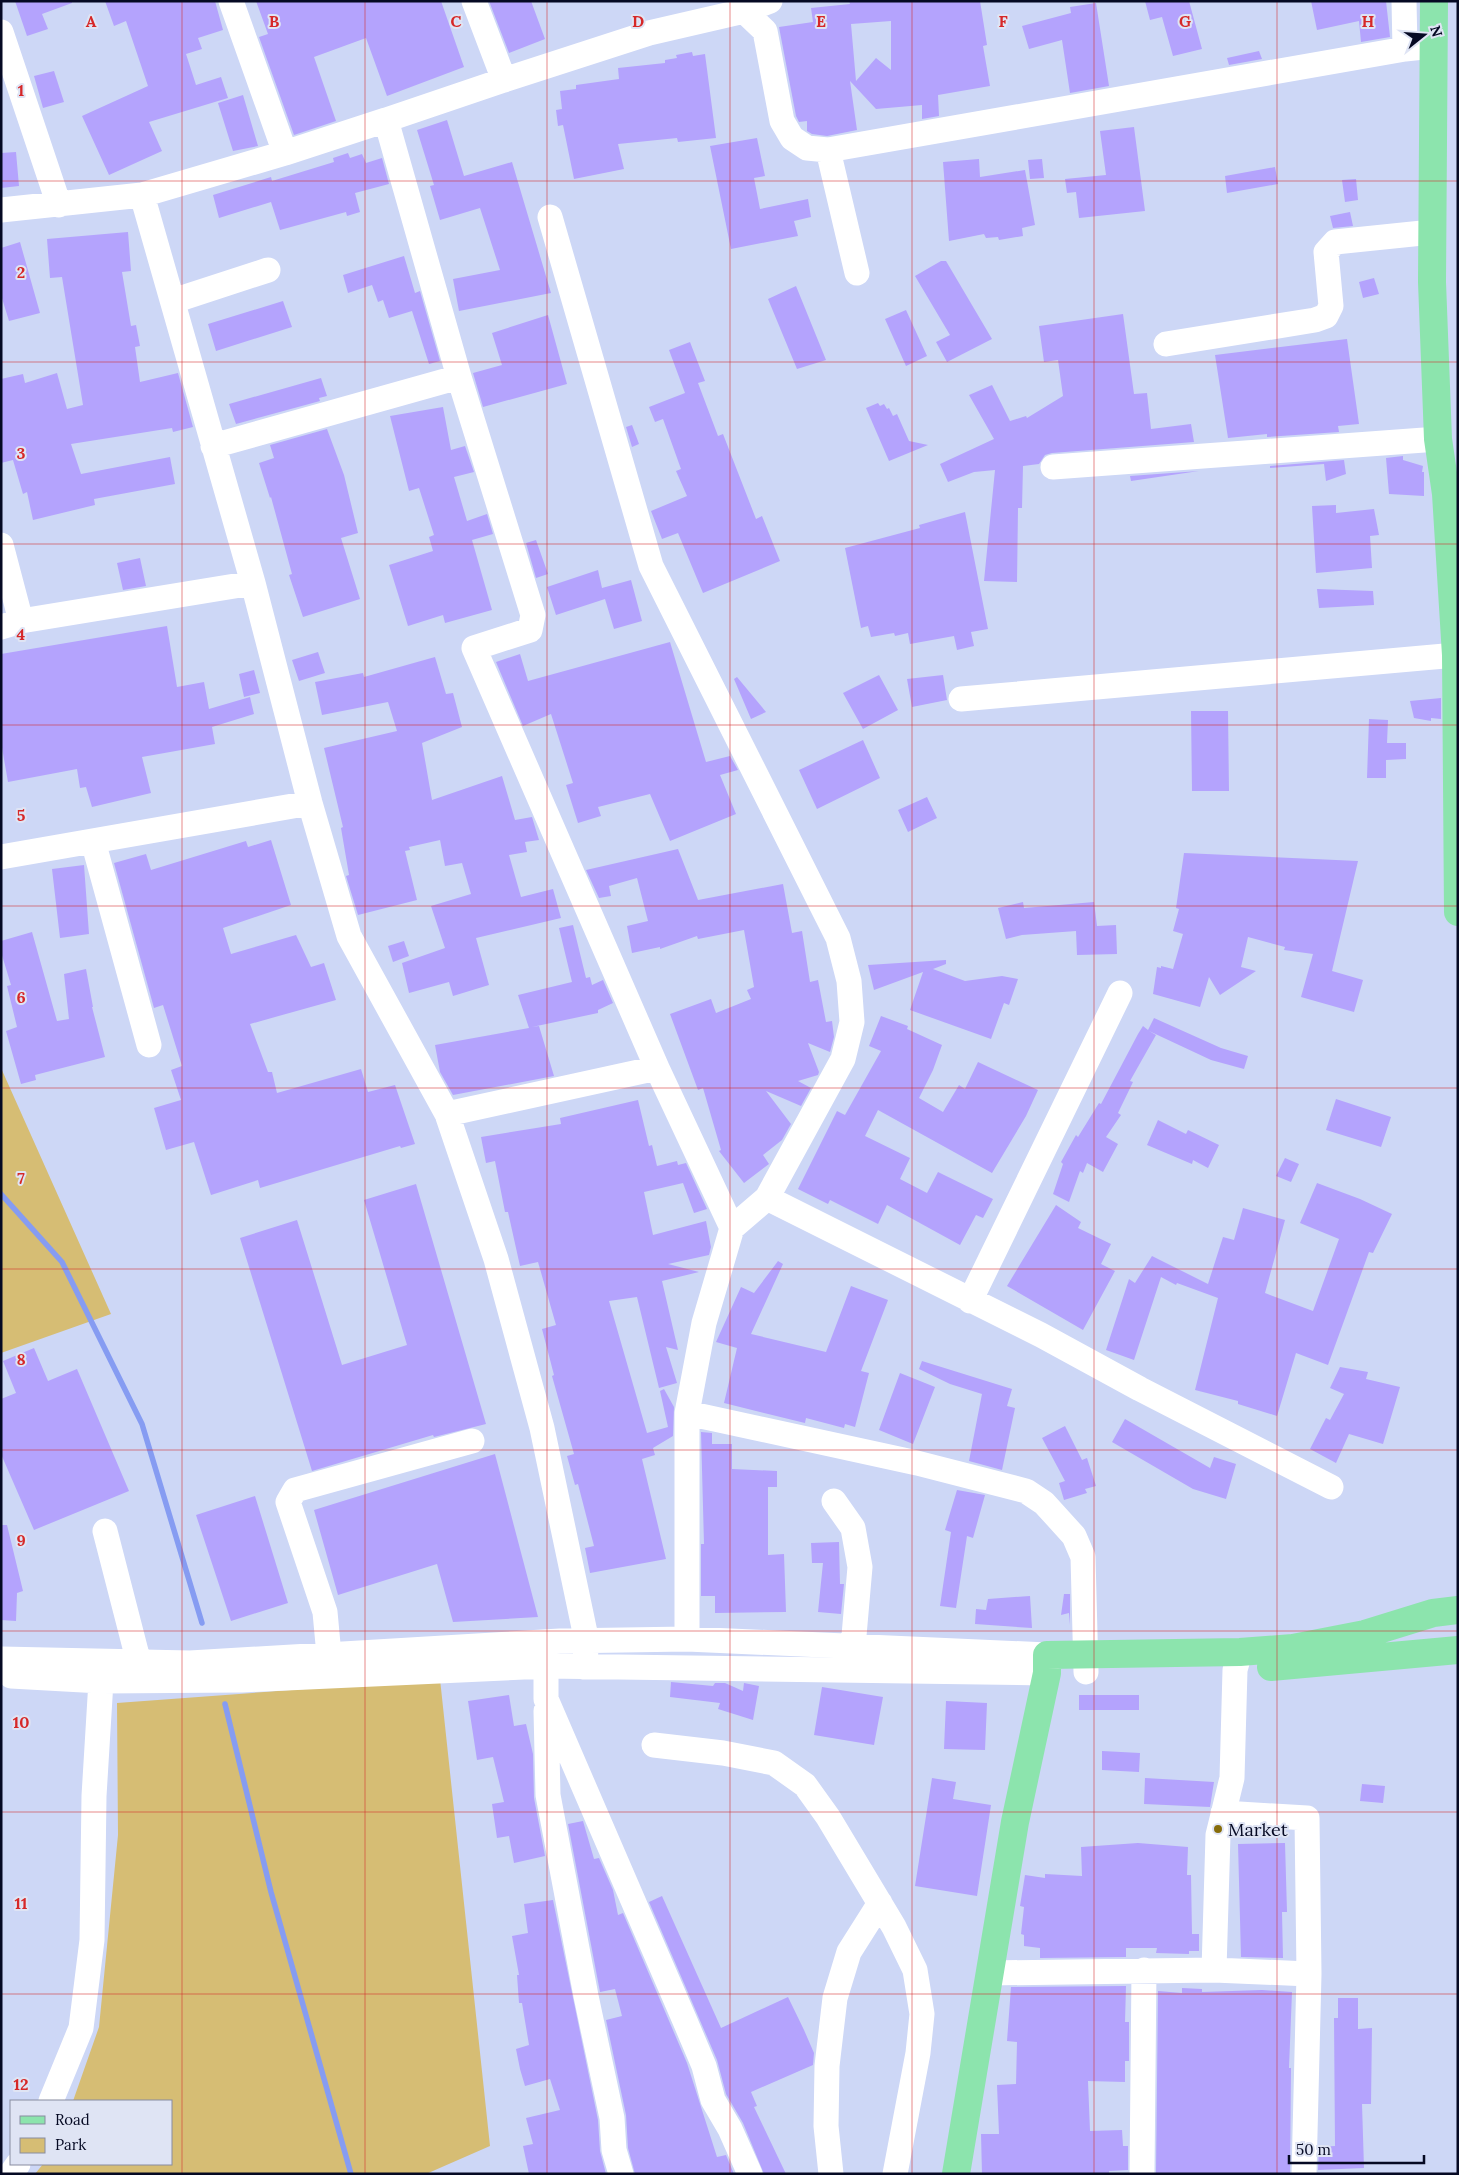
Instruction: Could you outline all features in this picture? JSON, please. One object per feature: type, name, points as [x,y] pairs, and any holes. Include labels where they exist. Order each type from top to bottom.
[{"type":"main road","points":[[1434,1],[1432,232],[1438,439],[1446,494],[1456,655],[1458,912]]},
{"type":"main road","points":[[1238,1661],[1365,1634],[1433,1613],[1458,1610]]},
{"type":"main road","points":[[956,2174],[1015,1822],[1047,1664],[1371,1660],[1458,1650]]},
{"type":"street","points":[[231,1],[285,153]]},
{"type":"street","points":[[474,1],[504,80]]},
{"type":"street","points":[[1,210],[142,195],[285,153],[649,33],[744,10],[770,1]]},
{"type":"street","points":[[1404,1],[1404,49]]},
{"type":"street","points":[[744,10],[765,31],[782,121],[792,138],[808,148],[828,150],[1404,49],[1433,46]]},
{"type":"street","points":[[1,32],[59,205]]},
{"type":"street","points":[[386,120],[459,377],[533,615],[530,630],[474,648],[657,1068],[732,1228]]},
{"type":"street","points":[[828,150],[857,273]]},
{"type":"street","points":[[142,195],[253,583],[310,804],[349,936],[447,1114],[496,1259],[542,1428],[586,1642],[584,1667]]},
{"type":"street","points":[[550,217],[651,566],[838,938],[849,981],[852,1022],[843,1059],[767,1198],[732,1228],[704,1323],[687,1412],[687,1639]]},
{"type":"street","points":[[1166,344],[1315,320],[1326,316],[1331,306],[1326,252],[1335,242],[1432,232]]},
{"type":"street","points":[[173,300],[268,270]]},
{"type":"street","points":[[213,446],[459,377]]},
{"type":"street","points":[[1053,468],[1438,439]]},
{"type":"street","points":[[1,545],[11,624],[253,583]]},
{"type":"street","points":[[961,698],[1456,655]]},
{"type":"street","points":[[1,856],[310,804]]},
{"type":"street","points":[[93,841],[149,1045]]},
{"type":"street","points":[[970,1300],[1120,993]]},
{"type":"street","points":[[447,1114],[657,1068]]},
{"type":"street","points":[[767,1198],[1041,1335],[1140,1390],[1331,1487]]},
{"type":"street","points":[[687,1412],[917,1463],[1026,1491],[1044,1503],[1074,1536],[1083,1557],[1086,1663]]},
{"type":"street","points":[[329,1655],[325,1612],[288,1502],[295,1490],[472,1441]]},
{"type":"street","points":[[834,1501],[853,1528],[860,1567],[854,1647]]},
{"type":"street","points":[[105,1531],[139,1663]]},
{"type":"street","points":[[1,1659],[190,1663],[560,1641],[687,1639],[854,1647],[912,1660]]},
{"type":"street","points":[[708,1668],[712,1640]]},
{"type":"street","points":[[1,1676],[101,1681],[242,1680],[546,1666],[708,1668],[912,1660],[1047,1664]]},
{"type":"street","points":[[1214,1970],[1218,1835],[1232,1778],[1238,1661]]},
{"type":"street","points":[[546,1666],[548,1796],[586,1996],[612,2118],[614,2150],[621,2174]]},
{"type":"street","points":[[51,2100],[81,2028],[91,1950],[94,1796],[101,1681]]},
{"type":"street","points":[[546,1700],[692,2036],[704,2066],[713,2100],[730,2129],[750,2174]]},
{"type":"street","points":[[654,1745],[723,1753],[774,1763],[805,1785],[828,1817],[880,1904],[915,1970],[922,2014],[918,2053],[895,2174]]},
{"type":"street","points":[[1223,1813],[1307,1818],[1309,1974],[1304,2174]]},
{"type":"street","points":[[831,2174],[826,2126],[826,2066],[835,1998],[849,1952],[880,1904]]},
{"type":"street","points":[[1142,2174],[1144,1970]]},
{"type":"street","points":[[989,1973],[1214,1970],[1309,1974]]},
{"type":"green space","points":[[1,1068],[111,1314],[1,1353]]},
{"type":"green space","points":[[440,1679],[490,2146],[426,2174],[35,2174],[42,2165],[172,2165],[172,2100],[73,2100],[99,2027],[118,1835],[117,1703]]},
{"type":"building","points":[[15,1],[72,1],[72,3],[42,14],[48,29],[27,36]]},
{"type":"building","points":[[105,1],[215,1],[223,30],[198,38],[202,49],[186,54],[196,85],[221,77],[228,98],[149,122],[162,151],[109,175],[82,116],[148,86],[126,21],[114,26]]},
{"type":"building","points":[[256,1],[441,1],[464,67],[387,96],[366,38],[314,57],[336,121],[294,135],[259,37],[268,34]]},
{"type":"building","points":[[489,1],[531,1],[545,39],[509,53]]},
{"type":"building","points":[[849,1],[980,1],[987,45],[983,46],[990,86],[938,95],[939,116],[922,119],[922,105],[876,109],[850,81],[857,130],[827,136],[812,134],[807,131],[807,121],[799,122],[796,116],[779,27],[813,22],[811,8],[850,4]],"holes":[[[891,21],[891,70],[876,58],[856,81],[851,24]]]},
{"type":"building","points":[[1145,1],[1189,1],[1202,49],[1173,56],[1162,17],[1150,20]]},
{"type":"building","points":[[1311,1],[1386,1],[1390,37],[1361,42],[1359,21],[1317,30]]},
{"type":"building","points":[[1096,3],[1109,86],[1070,93],[1062,40],[1029,49],[1022,26],[1071,13],[1070,7]]},
{"type":"building","points":[[1259,51],[1262,59],[1229,65],[1227,58]]},
{"type":"building","points":[[692,52],[693,56],[705,54],[716,138],[678,142],[677,138],[618,144],[624,169],[574,179],[563,125],[558,126],[556,110],[562,109],[560,91],[576,89],[576,85],[619,79],[618,68],[665,63],[665,60],[677,58],[676,55]]},
{"type":"building","points":[[54,71],[64,102],[43,108],[34,76]]},
{"type":"building","points":[[243,95],[258,146],[233,151],[218,103]]},
{"type":"building","points":[[447,120],[464,176],[512,162],[551,293],[459,311],[453,279],[500,270],[480,208],[440,220],[430,186],[434,185],[417,130]]},
{"type":"building","points":[[1134,127],[1145,211],[1079,218],[1076,192],[1067,193],[1065,179],[1106,175],[1100,131]]},
{"type":"building","points":[[757,138],[765,176],[754,178],[760,209],[808,199],[811,217],[794,221],[798,236],[731,249],[710,146]]},
{"type":"building","points":[[16,152],[19,186],[1,188],[1,153]]},
{"type":"building","points":[[348,153],[350,158],[362,154],[366,163],[382,158],[389,184],[355,193],[360,212],[347,216],[346,212],[280,230],[271,202],[219,218],[213,195],[271,177],[272,181],[334,162],[333,158]]},
{"type":"building","points":[[979,159],[980,177],[1025,170],[1035,225],[1022,228],[1023,236],[999,240],[998,237],[986,238],[984,234],[949,241],[943,162]]},
{"type":"building","points":[[1042,159],[1044,178],[1030,179],[1028,160]]},
{"type":"building","points":[[1275,167],[1278,184],[1227,193],[1225,176]]},
{"type":"building","points":[[1356,179],[1358,200],[1345,202],[1342,180]]},
{"type":"building","points":[[1350,212],[1353,226],[1333,228],[1330,216]]},
{"type":"building","points":[[128,232],[131,271],[122,272],[131,326],[136,325],[140,346],[135,347],[140,382],[178,373],[193,427],[173,432],[172,428],[71,444],[81,474],[170,457],[175,484],[94,499],[95,505],[33,520],[27,492],[23,494],[13,460],[1,463],[1,379],[23,374],[25,383],[57,373],[67,409],[83,405],[62,277],[50,278],[47,239]]},
{"type":"building","points":[[20,242],[40,313],[9,321],[1,295],[1,248]]},
{"type":"building","points":[[404,256],[415,293],[420,291],[440,361],[429,364],[412,311],[389,318],[383,300],[378,302],[372,285],[348,293],[343,275]]},
{"type":"building","points":[[941,261],[946,261],[992,339],[947,362],[936,342],[950,335],[915,276]]},
{"type":"building","points":[[1374,278],[1379,294],[1363,298],[1359,282]]},
{"type":"building","points":[[796,286],[826,360],[797,369],[768,299]]},
{"type":"building","points":[[283,301],[292,327],[216,351],[208,324]]},
{"type":"building","points":[[906,310],[927,356],[906,366],[885,319]]},
{"type":"building","points":[[1123,314],[1134,394],[1147,393],[1151,429],[1191,424],[1194,442],[1052,453],[1045,455],[1039,464],[1023,466],[1022,508],[1018,508],[1017,582],[984,581],[995,470],[974,472],[948,482],[940,464],[994,439],[969,395],[992,385],[1010,421],[1026,416],[1027,418],[1063,396],[1058,360],[1044,362],[1039,326]]},
{"type":"building","points":[[548,315],[567,384],[483,407],[473,373],[502,365],[492,333]]},
{"type":"building","points":[[1347,339],[1359,424],[1338,426],[1339,432],[1267,437],[1267,434],[1228,438],[1215,355]]},
{"type":"building","points":[[690,342],[705,381],[698,383],[718,436],[723,434],[756,519],[762,516],[780,561],[703,593],[678,533],[662,539],[651,511],[687,496],[676,471],[681,469],[663,419],[655,422],[649,407],[685,393],[669,350]]},
{"type":"building","points":[[321,378],[327,396],[319,398],[320,401],[236,424],[229,404]]},
{"type":"building","points":[[878,403],[880,406],[884,404],[887,409],[889,408],[893,416],[897,414],[909,441],[928,445],[889,461],[866,408]]},
{"type":"building","points":[[443,407],[451,450],[465,446],[474,472],[454,477],[467,521],[487,514],[493,534],[472,540],[492,610],[445,623],[443,615],[408,626],[389,565],[433,551],[429,537],[434,535],[419,488],[409,491],[390,416]]},
{"type":"building","points":[[632,425],[639,444],[632,447],[626,427]]},
{"type":"building","points":[[327,429],[344,475],[358,533],[341,538],[360,599],[303,617],[289,575],[292,574],[271,497],[259,463],[274,458],[270,445]]},
{"type":"building","points":[[1403,456],[1403,460],[1423,466],[1424,496],[1389,494],[1386,458]]},
{"type":"building","points":[[1344,460],[1346,474],[1326,481],[1324,464],[1270,468],[1270,466]]},
{"type":"building","points":[[1199,471],[1131,481],[1130,476]]},
{"type":"building","points":[[1336,505],[1336,513],[1374,509],[1379,535],[1370,536],[1372,568],[1316,573],[1312,506]]},
{"type":"building","points":[[965,512],[988,629],[971,632],[974,646],[957,650],[954,636],[910,644],[908,633],[895,636],[894,633],[871,637],[868,626],[861,628],[845,548],[920,528],[919,525]]},
{"type":"building","points":[[536,540],[548,574],[536,578],[526,543]]},
{"type":"building","points":[[140,558],[146,586],[123,590],[117,563]]},
{"type":"building","points":[[598,570],[602,588],[631,580],[642,621],[614,629],[605,599],[556,615],[547,587]]},
{"type":"building","points":[[1317,589],[1373,591],[1374,605],[1319,608]]},
{"type":"building","points":[[167,626],[177,687],[204,682],[209,709],[250,697],[254,714],[212,727],[215,744],[142,757],[151,793],[92,807],[86,787],[80,788],[77,769],[8,782],[1,742],[1,654]]},
{"type":"building","points":[[670,642],[706,762],[730,756],[738,770],[720,775],[736,814],[670,841],[650,794],[598,807],[601,816],[578,823],[566,785],[573,783],[551,714],[523,726],[496,662],[520,654],[528,681]]},
{"type":"building","points":[[318,652],[325,673],[299,681],[292,660]]},
{"type":"building","points":[[435,657],[446,694],[453,693],[462,727],[422,743],[432,800],[502,776],[515,820],[532,817],[539,840],[525,842],[527,852],[509,855],[521,897],[553,889],[561,918],[476,938],[489,985],[453,996],[449,982],[409,993],[402,963],[445,948],[431,906],[471,894],[462,863],[445,866],[440,840],[409,847],[410,850],[405,851],[417,900],[358,915],[346,876],[349,875],[341,828],[343,827],[324,748],[397,731],[388,702],[322,715],[315,682],[363,673],[364,677]]},
{"type":"building","points":[[254,670],[260,693],[244,697],[239,674]]},
{"type":"building","points":[[879,675],[898,710],[863,729],[843,693]]},
{"type":"building","points":[[943,675],[947,700],[912,707],[907,679]]},
{"type":"building","points":[[737,677],[766,712],[751,719],[734,679]]},
{"type":"building","points":[[1441,698],[1441,719],[1431,718],[1431,721],[1414,718],[1410,701]]},
{"type":"building","points":[[1191,711],[1228,711],[1229,791],[1192,791]]},
{"type":"building","points":[[1369,719],[1388,720],[1387,743],[1406,743],[1406,759],[1386,760],[1386,778],[1367,778]]},
{"type":"building","points":[[863,740],[880,778],[817,809],[799,770]]},
{"type":"building","points":[[927,797],[937,818],[908,832],[898,810]]},
{"type":"building","points":[[271,840],[291,905],[223,928],[231,954],[296,935],[311,967],[324,963],[336,1000],[250,1024],[268,1072],[272,1072],[277,1093],[361,1069],[368,1092],[395,1085],[415,1144],[401,1148],[400,1146],[260,1188],[258,1180],[211,1195],[194,1142],[166,1150],[154,1108],[181,1100],[171,1070],[182,1066],[163,1005],[154,1008],[114,863],[146,854],[151,870],[246,841],[248,847]]},
{"type":"building","points":[[678,849],[698,900],[783,884],[792,933],[802,931],[810,982],[818,980],[826,1022],[832,1021],[834,1037],[830,1052],[808,1043],[819,1072],[818,1075],[798,1081],[811,1088],[801,1106],[766,1091],[791,1124],[782,1140],[763,1155],[769,1164],[744,1183],[719,1151],[721,1150],[703,1088],[698,1090],[670,1014],[711,999],[716,1013],[751,999],[747,990],[754,987],[744,930],[698,939],[697,936],[660,949],[660,947],[632,953],[627,926],[648,921],[637,878],[609,886],[611,896],[599,898],[586,870]]},
{"type":"building","points":[[1184,853],[1358,861],[1332,971],[1363,980],[1354,1012],[1301,997],[1313,954],[1284,950],[1285,947],[1248,937],[1241,967],[1256,971],[1220,995],[1209,977],[1200,1007],[1153,994],[1157,967],[1173,969],[1183,934],[1173,931],[1179,909],[1176,908]]},
{"type":"building","points":[[84,865],[89,934],[60,938],[52,869]]},
{"type":"building","points":[[1023,902],[1024,908],[1094,902],[1097,926],[1116,925],[1117,954],[1077,955],[1076,931],[1022,935],[1006,939],[998,908]]},
{"type":"building","points":[[573,925],[586,978],[590,977],[592,985],[603,980],[613,1003],[598,1010],[598,1013],[532,1027],[539,1026],[554,1076],[453,1095],[440,1072],[435,1045],[529,1028],[518,995],[572,982],[559,928]]},
{"type":"building","points":[[32,932],[57,1021],[69,1019],[64,974],[86,969],[92,1007],[105,1057],[35,1075],[36,1080],[21,1084],[6,1031],[17,1027],[7,986],[11,985],[1,952],[1,941]]},
{"type":"building","points":[[404,941],[409,956],[393,962],[388,946]]},
{"type":"building","points":[[946,960],[946,964],[933,969],[965,981],[1002,976],[1018,979],[1009,1005],[1004,1003],[991,1039],[910,1010],[923,972],[874,990],[868,965]]},
{"type":"building","points":[[881,1016],[908,1026],[907,1029],[942,1045],[933,1070],[919,1098],[943,1112],[959,1085],[965,1089],[978,1062],[1038,1090],[1026,1116],[992,1173],[878,1110],[865,1136],[910,1158],[900,1179],[927,1193],[938,1172],[993,1199],[983,1218],[976,1215],[960,1245],[887,1205],[878,1224],[830,1200],[828,1204],[798,1189],[837,1111],[845,1115],[881,1051],[869,1046]]},
{"type":"building","points":[[1154,1018],[1221,1048],[1248,1056],[1244,1069],[1211,1060],[1149,1031],[1156,1035],[1130,1081],[1133,1082],[1118,1113],[1121,1115],[1106,1137],[1118,1144],[1103,1172],[1087,1163],[1083,1173],[1080,1171],[1069,1202],[1053,1194],[1063,1164],[1061,1162],[1076,1135],[1078,1137],[1099,1103],[1101,1104],[1143,1026],[1148,1030]]},
{"type":"building","points":[[1336,1099],[1391,1117],[1381,1147],[1326,1130]]},
{"type":"building","points":[[638,1100],[649,1146],[652,1145],[657,1166],[677,1161],[678,1165],[686,1163],[707,1209],[694,1213],[683,1183],[644,1192],[653,1235],[706,1221],[711,1247],[709,1255],[668,1264],[699,1272],[662,1281],[678,1350],[666,1347],[677,1383],[659,1388],[637,1297],[609,1301],[647,1433],[668,1427],[660,1391],[664,1389],[674,1407],[673,1436],[653,1448],[655,1455],[642,1459],[666,1559],[590,1573],[585,1548],[594,1546],[578,1484],[575,1485],[567,1456],[574,1454],[552,1376],[554,1375],[542,1329],[556,1325],[538,1262],[520,1266],[508,1212],[505,1212],[495,1161],[486,1163],[481,1137],[561,1124],[560,1118]]},
{"type":"building","points":[[1158,1120],[1186,1134],[1188,1130],[1219,1145],[1208,1168],[1193,1160],[1192,1164],[1147,1145]]},
{"type":"building","points":[[1285,1158],[1299,1164],[1291,1182],[1276,1176]]},
{"type":"building","points":[[1317,1183],[1360,1199],[1392,1214],[1373,1253],[1369,1252],[1328,1365],[1296,1353],[1277,1416],[1238,1404],[1238,1401],[1195,1390],[1218,1298],[1177,1283],[1176,1285],[1161,1277],[1134,1360],[1106,1350],[1129,1279],[1135,1283],[1152,1256],[1208,1284],[1223,1237],[1234,1240],[1243,1208],[1285,1220],[1265,1293],[1313,1311],[1339,1239],[1300,1223]]},
{"type":"building","points":[[416,1184],[486,1424],[434,1437],[433,1435],[312,1471],[240,1238],[297,1220],[342,1365],[407,1345],[364,1200]]},
{"type":"building","points":[[1056,1205],[1081,1222],[1078,1228],[1111,1244],[1101,1264],[1115,1271],[1083,1330],[1007,1286]]},
{"type":"building","points":[[778,1261],[783,1264],[751,1334],[826,1352],[851,1286],[888,1300],[861,1371],[869,1373],[855,1427],[845,1424],[844,1428],[806,1418],[805,1423],[724,1403],[737,1348],[716,1342],[741,1287],[754,1293]]},
{"type":"building","points":[[34,1348],[48,1381],[77,1369],[129,1491],[34,1530],[1,1454],[1,1399],[16,1393],[3,1361]]},
{"type":"building","points":[[922,1361],[1012,1389],[1007,1406],[1015,1408],[1002,1470],[969,1461],[982,1394],[950,1384],[919,1369]]},
{"type":"building","points":[[1340,1367],[1368,1372],[1366,1379],[1400,1387],[1383,1444],[1349,1434],[1336,1463],[1310,1449],[1326,1418],[1330,1420],[1344,1394],[1330,1388]]},
{"type":"building","points":[[900,1373],[935,1387],[913,1444],[879,1430]]},
{"type":"building","points":[[1125,1419],[1210,1468],[1214,1457],[1236,1464],[1226,1499],[1193,1489],[1112,1442]]},
{"type":"building","points":[[1065,1426],[1082,1460],[1087,1458],[1096,1486],[1085,1489],[1087,1493],[1064,1500],[1059,1483],[1065,1481],[1042,1438]]},
{"type":"building","points":[[701,1432],[712,1433],[712,1444],[732,1444],[732,1469],[777,1471],[777,1487],[768,1487],[768,1555],[784,1554],[786,1612],[715,1613],[715,1596],[701,1596],[701,1544],[704,1544]]},
{"type":"building","points":[[495,1454],[538,1617],[453,1622],[437,1564],[338,1595],[314,1510]]},
{"type":"building","points":[[957,1490],[985,1495],[973,1538],[967,1536],[956,1608],[940,1606],[951,1532],[945,1530]]},
{"type":"building","points":[[255,1496],[288,1603],[231,1621],[196,1515]]},
{"type":"building","points":[[1,1525],[7,1525],[23,1591],[17,1593],[16,1621],[1,1620]]},
{"type":"building","points":[[839,1542],[840,1584],[844,1584],[841,1614],[818,1612],[823,1563],[812,1563],[811,1543]]},
{"type":"building","points":[[1064,1594],[1070,1594],[1070,1625],[1069,1613],[1061,1615]]},
{"type":"building","points":[[1030,1596],[1032,1628],[975,1624],[976,1609],[986,1610],[988,1599]]},
{"type":"building","points":[[671,1682],[713,1686],[715,1683],[725,1683],[743,1691],[744,1683],[759,1686],[753,1720],[718,1709],[720,1703],[670,1697]]},
{"type":"building","points":[[822,1687],[883,1697],[874,1745],[814,1735]]},
{"type":"building","points":[[509,1695],[514,1726],[526,1724],[533,1754],[534,1798],[545,1856],[514,1863],[509,1836],[497,1838],[492,1804],[504,1802],[493,1757],[477,1760],[468,1701]]},
{"type":"building","points":[[1079,1695],[1139,1695],[1139,1710],[1079,1710]]},
{"type":"building","points":[[946,1701],[987,1703],[985,1750],[944,1749]]},
{"type":"building","points":[[1102,1751],[1140,1753],[1139,1772],[1102,1770]]},
{"type":"building","points":[[932,1778],[956,1782],[953,1799],[991,1805],[977,1896],[915,1886]]},
{"type":"building","points":[[1145,1778],[1214,1782],[1210,1807],[1144,1804]]},
{"type":"building","points":[[1362,1784],[1385,1786],[1383,1803],[1360,1801]]},
{"type":"building","points":[[583,1821],[594,1859],[599,1858],[613,1890],[618,1915],[623,1913],[687,2063],[717,2157],[726,2155],[734,2174],[635,2174],[628,2148],[626,2115],[606,2020],[622,2016],[615,1989],[600,1992],[568,1824]]},
{"type":"building","points":[[1138,1843],[1188,1847],[1187,1875],[1191,1875],[1192,1934],[1199,1934],[1199,1951],[1189,1951],[1189,1954],[1156,1953],[1157,1948],[1126,1948],[1126,1957],[1040,1958],[1040,1948],[1024,1946],[1024,1935],[1021,1934],[1024,1907],[1020,1906],[1025,1875],[1045,1878],[1045,1874],[1082,1876],[1081,1847]]},
{"type":"building","points":[[1285,1843],[1287,1912],[1282,1912],[1283,1958],[1241,1957],[1238,1844]]},
{"type":"building","points":[[662,1896],[721,2028],[788,1997],[804,2030],[814,2053],[813,2065],[751,2092],[757,2106],[754,2107],[786,2174],[764,2174],[743,2123],[726,2094],[717,2060],[649,1902]]},
{"type":"building","points":[[553,1900],[598,2120],[600,2151],[606,2174],[529,2174],[523,2146],[533,2144],[526,2118],[560,2110],[550,2079],[525,2086],[520,2069],[516,2049],[529,2045],[522,2003],[519,2003],[517,1975],[519,1975],[512,1936],[528,1933],[524,1904]]},
{"type":"building","points":[[1126,1986],[1125,2022],[1129,2022],[1129,2061],[1125,2061],[1125,2082],[1088,2081],[1090,2131],[1122,2130],[1123,2146],[1128,2146],[1128,2170],[1109,2171],[1109,2174],[982,2174],[981,2134],[999,2134],[997,2085],[1016,2084],[1017,2042],[1007,2041],[1011,1987]]},
{"type":"building","points":[[1182,1988],[1202,1989],[1202,1992],[1262,1990],[1292,1992],[1289,2068],[1291,2068],[1290,2174],[1156,2174],[1158,1991],[1182,1993]]},
{"type":"building","points":[[1338,1998],[1358,1998],[1358,2029],[1372,2028],[1371,2104],[1362,2104],[1364,2168],[1318,2170],[1319,2147],[1335,2146],[1334,2018],[1338,2018]]},
{"type":"waterway","points":[[1,1194],[62,1262],[142,1424],[202,1623]]},
{"type":"waterway","points":[[225,1704],[271,1892],[351,2174]]},
{"type":"place","name":"Market","points":[[1218,1829]]}]
